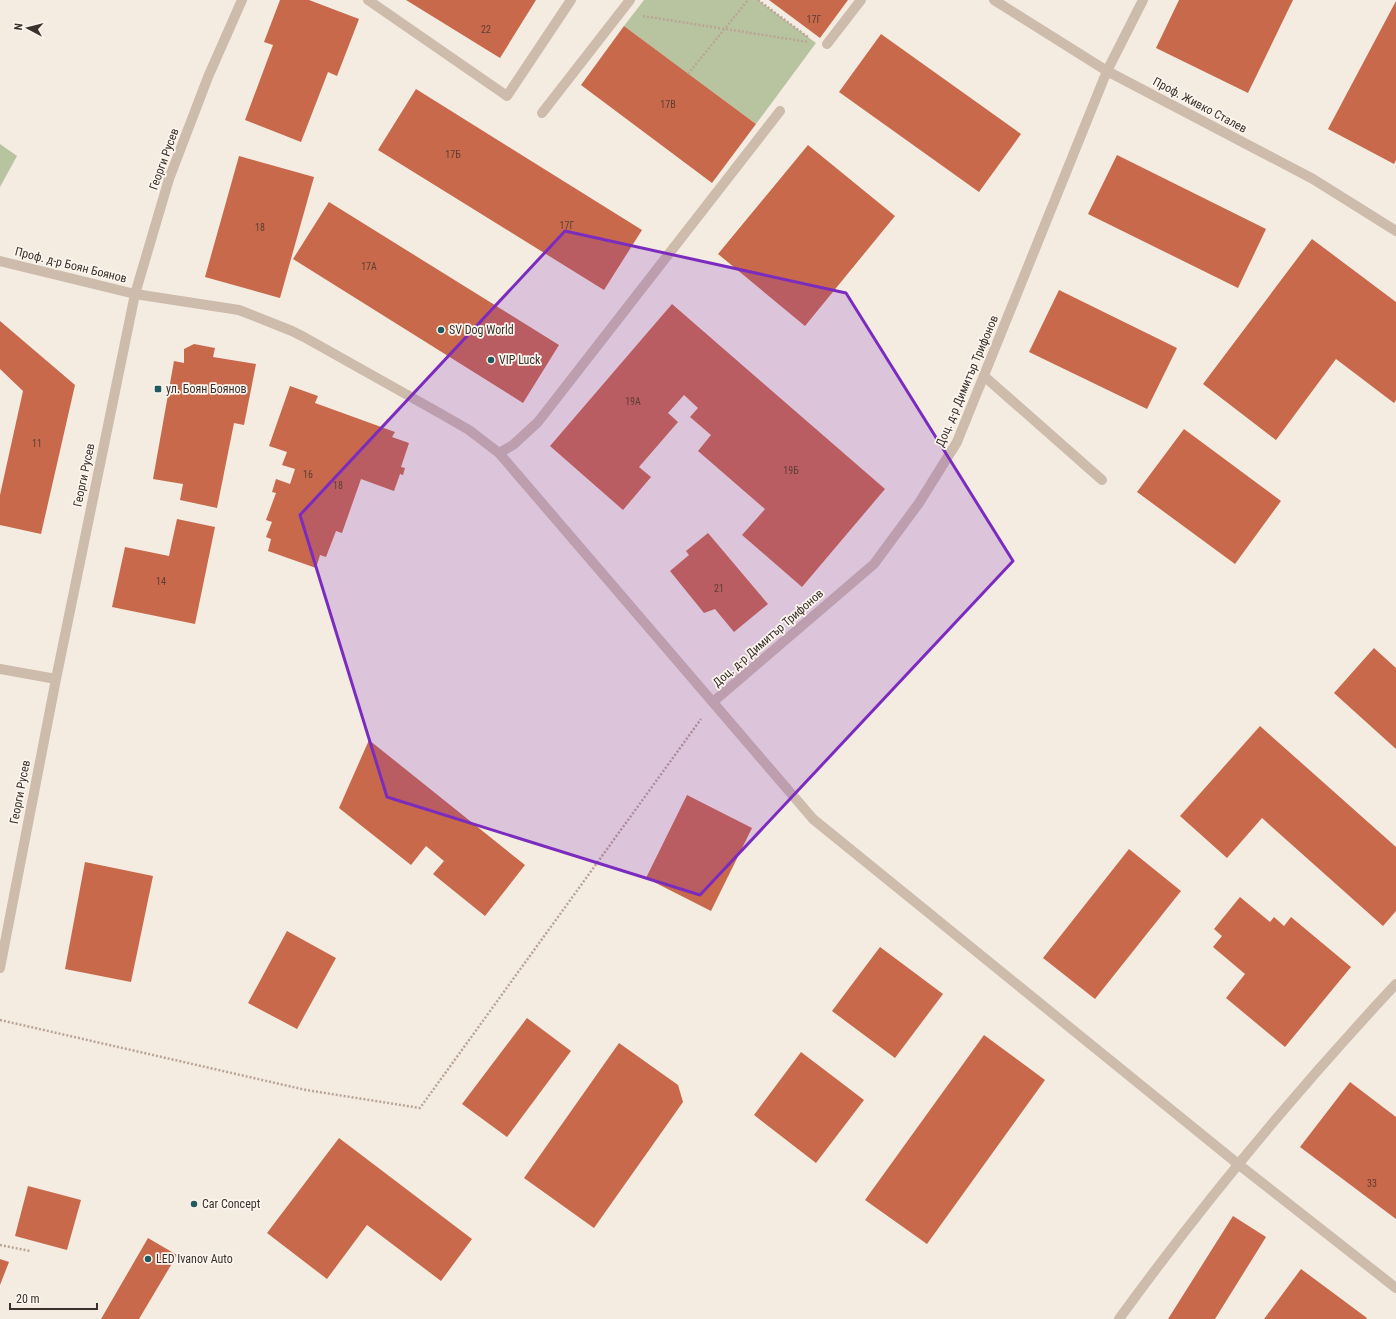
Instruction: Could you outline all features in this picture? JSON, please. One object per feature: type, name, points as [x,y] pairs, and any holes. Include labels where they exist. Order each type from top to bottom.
[{"type":"street","name":"Георги Русев","points":[[0,968],[56,679],[135,294],[169,179],[208,77],[242,0]]},
{"type":"street","points":[[368,0],[507,96],[571,0]]},
{"type":"street","points":[[542,113],[630,0]]},
{"type":"street","points":[[826,44],[861,0]]},
{"type":"street","name":"Проф. Живко Сталев","points":[[994,0],[1107,71],[1314,179],[1396,231]]},
{"type":"street","name":"Доц. д-р Димитър Трифонов","points":[[713,702],[874,564],[919,504],[958,442],[1107,71],[1143,0]]},
{"type":"street","points":[[499,453],[513,445],[538,422],[780,111]]},
{"type":"street","name":"Проф. д-р Боян Боянов","points":[[0,261],[135,294],[239,310],[292,331],[469,430],[499,453],[813,819],[1238,1164],[1396,1288]]},
{"type":"street","points":[[984,376],[1102,480]]},
{"type":"street","points":[[0,669],[56,679]]},
{"type":"street","points":[[1119,1319],[1148,1279],[1238,1164],[1360,1023],[1396,984]]},
{"type":"path","points":[[688,74],[748,0]]},
{"type":"path","points":[[758,0],[816,43]]},
{"type":"path","points":[[637,15],[826,44]]},
{"type":"path","points":[[0,1020],[306,1090],[420,1108],[713,702]]},
{"type":"path","points":[[0,1245],[30,1251]]},
{"type":"highlighted area","points":[[565,231],[846,293],[1013,561],[700,895],[387,797],[300,515]]},
{"type":"green space","points":[[644,0],[758,0],[816,43],[756,124],[624,26]]},
{"type":"green space","points":[[0,144],[17,156],[0,187]]},
{"type":"building","points":[[280,0],[309,0],[359,19],[337,76],[328,72],[301,142],[245,120],[273,45],[264,42]]},
{"type":"building","points":[[406,0],[536,0],[500,58]]},
{"type":"building","points":[[769,0],[848,0],[820,38]]},
{"type":"building","points":[[1179,0],[1293,0],[1248,93],[1156,48]]},
{"type":"building","points":[[1396,1],[1396,160],[1394,164],[1328,129]]},
{"type":"building","points":[[624,26],[756,124],[712,183],[581,85]]},
{"type":"building","points":[[881,34],[1021,134],[979,192],[839,92]]},
{"type":"building","points":[[416,89],[642,230],[604,290],[378,150]]},
{"type":"building","points":[[808,145],[895,216],[805,326],[718,254]]},
{"type":"building","points":[[1117,155],[1266,229],[1238,288],[1088,214]]},
{"type":"building","points":[[239,156],[314,177],[280,298],[205,277]]},
{"type":"building","points":[[329,202],[559,345],[523,403],[293,259]]},
{"type":"building","points":[[1312,239],[1396,302],[1396,400],[1394,403],[1336,359],[1276,440],[1203,384]]},
{"type":"building","points":[[1059,290],[1177,348],[1147,409],[1029,352]]},
{"type":"building","points":[[672,304],[885,489],[802,587],[742,535],[765,509],[698,451],[711,435],[690,417],[698,408],[684,395],[668,413],[678,422],[639,467],[651,477],[623,510],[550,446]]},
{"type":"building","points":[[0,321],[75,385],[41,534],[0,525],[0,495],[23,391],[0,369]]},
{"type":"building","points":[[194,344],[215,348],[213,357],[256,364],[244,425],[234,423],[217,508],[180,500],[183,484],[153,479],[174,361],[184,363],[184,349]]},
{"type":"building","points":[[290,386],[318,396],[315,403],[395,432],[392,437],[409,443],[401,467],[405,468],[403,475],[400,474],[394,491],[361,479],[342,533],[336,531],[326,557],[320,555],[316,568],[268,551],[271,539],[266,537],[272,522],[266,520],[276,493],[272,492],[276,479],[290,484],[295,469],[282,465],[287,452],[269,446]]},
{"type":"building","points":[[1184,429],[1281,501],[1235,564],[1137,492]]},
{"type":"building","points":[[177,519],[215,527],[195,624],[112,607],[125,547],[169,556]]},
{"type":"building","points":[[708,533],[768,604],[734,632],[715,609],[704,613],[670,571],[689,555],[686,551]]},
{"type":"building","points":[[1374,648],[1396,668],[1396,749],[1334,693]]},
{"type":"building","points":[[1260,726],[1396,847],[1396,911],[1383,926],[1262,818],[1227,858],[1180,816]]},
{"type":"building","points":[[369,740],[525,865],[485,916],[433,874],[444,861],[426,846],[411,865],[339,808]]},
{"type":"building","points":[[687,795],[752,828],[711,911],[646,878]]},
{"type":"building","points":[[1129,849],[1181,891],[1095,999],[1043,958]]},
{"type":"building","points":[[85,862],[153,876],[131,982],[65,969]]},
{"type":"building","points":[[1240,897],[1270,922],[1274,917],[1284,926],[1291,917],[1351,967],[1285,1047],[1226,998],[1245,974],[1213,947],[1222,936],[1214,929]]},
{"type":"building","points":[[287,931],[336,958],[297,1029],[248,1003]]},
{"type":"building","points":[[880,947],[943,994],[895,1058],[832,1011]]},
{"type":"building","points":[[527,1018],[571,1051],[507,1137],[462,1104]]},
{"type":"building","points":[[984,1035],[1045,1080],[927,1244],[865,1200]]},
{"type":"building","points":[[619,1043],[678,1085],[683,1102],[594,1228],[524,1178]]},
{"type":"building","points":[[801,1052],[864,1100],[816,1163],[754,1115]]},
{"type":"building","points":[[1350,1082],[1396,1117],[1396,1219],[1300,1147]]},
{"type":"building","points":[[339,1138],[472,1239],[441,1281],[367,1225],[327,1279],[267,1233]]},
{"type":"building","points":[[28,1186],[81,1200],[67,1250],[15,1236]]},
{"type":"building","points":[[1233,1216],[1266,1237],[1215,1319],[1168,1319]]},
{"type":"building","points":[[148,1238],[177,1255],[139,1319],[101,1319]]},
{"type":"building","points":[[0,1259],[9,1262],[0,1285]]},
{"type":"building","points":[[1301,1269],[1367,1318],[1264,1319]]},
{"type":"place","name":"SV Dog World","points":[[441,330]]},
{"type":"place","name":"VIP Luck","points":[[491,360]]},
{"type":"place","name":"ул. Боян Боянов","points":[[158,389]]},
{"type":"place","name":"Car Concept","points":[[194,1204]]},
{"type":"place","name":"LED Ivanov Auto","points":[[148,1259]]}]
